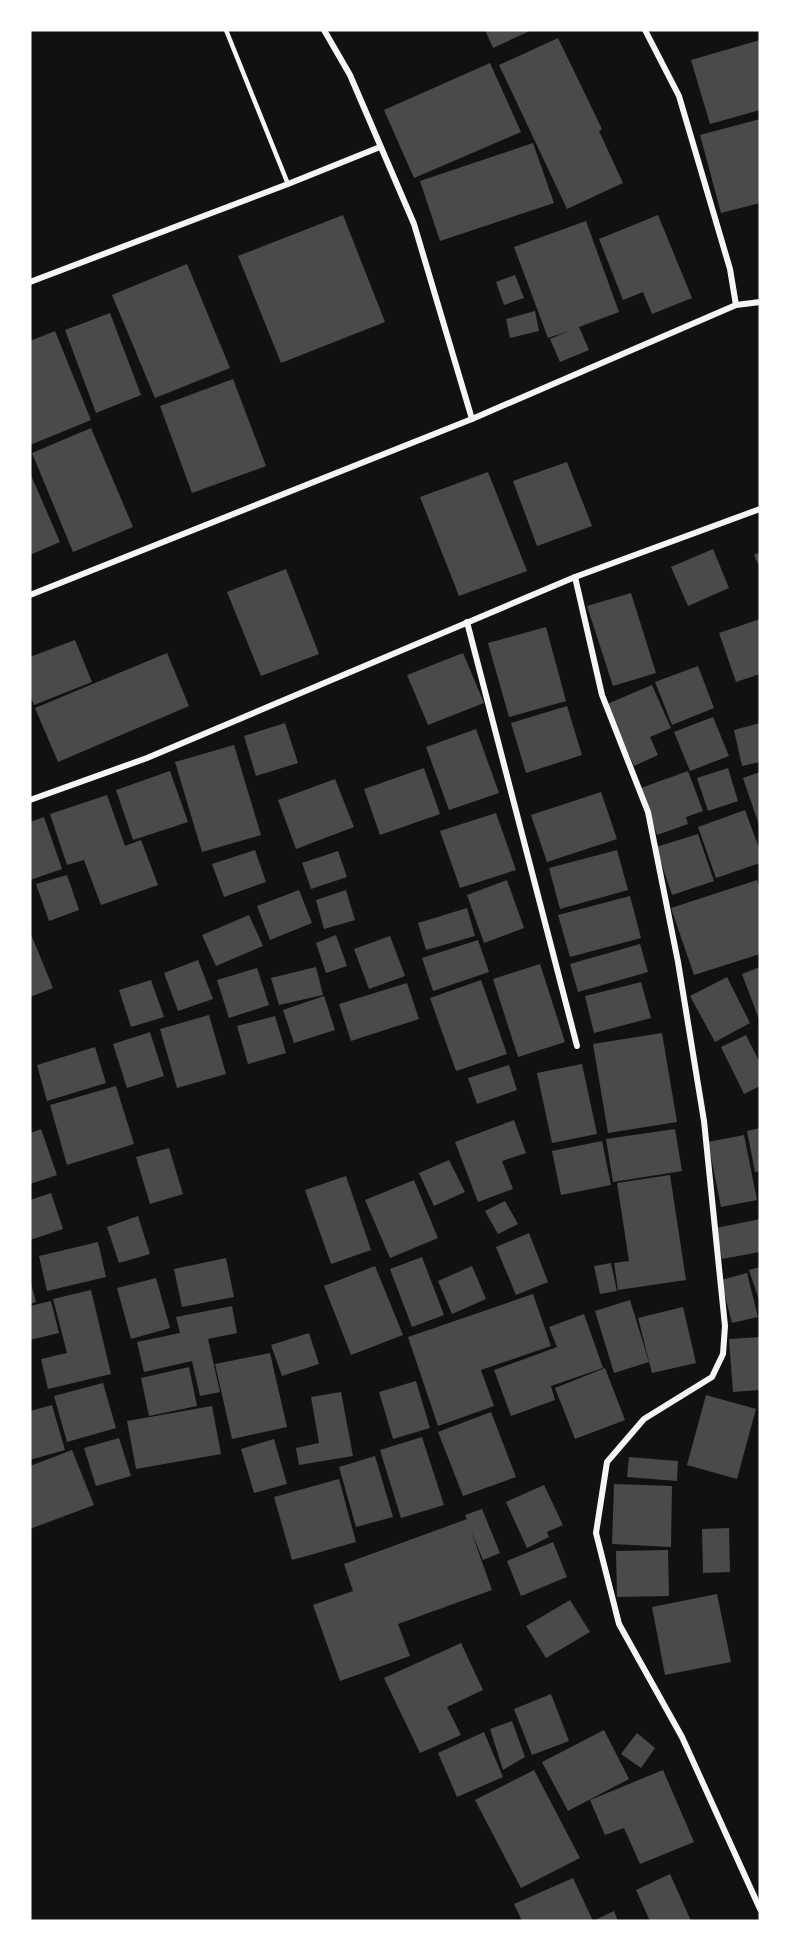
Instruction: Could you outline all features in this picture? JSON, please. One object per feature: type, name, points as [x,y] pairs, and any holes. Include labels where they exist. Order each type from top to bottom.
[{"type":"street","points":[[324,30],[350,75],[414,224],[472,419]]},
{"type":"street","points":[[645,30],[679,96],[730,269],[736,305]]},
{"type":"street","points":[[30,282],[380,147]]},
{"type":"street","points":[[30,595],[472,419],[736,305],[760,302]]},
{"type":"street","points":[[30,800],[147,758],[575,578],[760,509]]},
{"type":"street","points":[[575,578],[602,695],[648,812],[676,950],[704,1121],[725,1326],[723,1354],[712,1377],[644,1419],[607,1462],[596,1533],[619,1624],[682,1737],[760,1909]]},
{"type":"street","points":[[467,622],[578,1046]]},
{"type":"lane","points":[[226,30],[288,184]]},
{"type":"building","points":[[485,30],[532,30],[493,48]]},
{"type":"building","points":[[558,38],[602,129],[599,131],[623,183],[567,209],[499,65]]},
{"type":"building","points":[[760,40],[760,110],[710,124],[691,60]]},
{"type":"building","points":[[490,63],[521,132],[414,178],[384,110]]},
{"type":"building","points":[[760,119],[760,203],[721,213],[700,135]]},
{"type":"building","points":[[533,143],[554,203],[440,241],[420,181]]},
{"type":"building","points":[[343,215],[385,322],[281,363],[238,256]]},
{"type":"building","points":[[658,215],[692,298],[652,314],[643,292],[623,300],[599,239]]},
{"type":"building","points":[[586,221],[619,312],[579,327],[589,350],[560,362],[550,339],[569,331],[548,338],[514,247]]},
{"type":"building","points":[[187,264],[230,368],[155,398],[112,295]]},
{"type":"building","points":[[515,275],[524,298],[504,305],[496,282]]},
{"type":"building","points":[[535,311],[539,331],[510,338],[506,319]]},
{"type":"building","points":[[110,313],[141,395],[96,413],[65,330]]},
{"type":"building","points":[[55,331],[91,420],[30,445],[30,341]]},
{"type":"building","points":[[233,379],[266,466],[192,493],[160,406]]},
{"type":"building","points":[[91,428],[133,527],[73,552],[32,453]]},
{"type":"building","points":[[567,462],[592,526],[537,546],[513,481]]},
{"type":"building","points":[[488,472],[527,571],[459,596],[420,497]]},
{"type":"building","points":[[30,473],[60,542],[30,555]]},
{"type":"building","points":[[713,549],[729,588],[688,606],[671,567]]},
{"type":"building","points":[[760,552],[760,569],[754,555]]},
{"type":"building","points":[[286,569],[319,654],[261,676],[227,592]]},
{"type":"building","points":[[631,593],[656,673],[613,686],[587,606]]},
{"type":"building","points":[[760,619],[760,674],[736,682],[719,633]]},
{"type":"building","points":[[546,627],[566,701],[509,717],[488,643]]},
{"type":"building","points":[[75,640],[92,682],[34,705],[30,695],[30,657]]},
{"type":"building","points":[[167,653],[189,706],[58,762],[35,708]]},
{"type":"building","points":[[463,653],[484,703],[428,725],[407,675]]},
{"type":"building","points":[[698,666],[714,708],[672,725],[655,682]]},
{"type":"building","points":[[652,685],[671,728],[650,737],[658,755],[634,766],[607,704]]},
{"type":"building","points":[[567,706],[582,755],[526,773],[511,723]]},
{"type":"building","points":[[713,717],[729,756],[690,771],[674,732]]},
{"type":"building","points":[[285,723],[298,763],[256,776],[244,736]]},
{"type":"building","points":[[760,723],[760,762],[742,766],[734,730]]},
{"type":"building","points":[[476,729],[499,793],[449,810],[426,747]]},
{"type":"building","points":[[234,745],[261,835],[202,852],[175,762]]},
{"type":"building","points":[[424,768],[440,814],[380,835],[364,789]]},
{"type":"building","points":[[728,768],[738,801],[708,811],[697,778]]},
{"type":"building","points":[[170,771],[188,822],[133,840],[116,790]]},
{"type":"building","points":[[688,771],[703,811],[686,817],[688,824],[657,835],[641,788]]},
{"type":"building","points":[[760,772],[760,828],[743,778]]},
{"type":"building","points":[[335,779],[354,827],[296,849],[278,800]]},
{"type":"building","points":[[601,792],[617,839],[547,862],[531,815]]},
{"type":"building","points":[[107,795],[125,846],[141,840],[158,885],[101,905],[84,860],[67,865],[50,814]]},
{"type":"building","points":[[745,810],[760,851],[760,863],[716,878],[698,827]]},
{"type":"building","points":[[496,813],[516,870],[460,888],[440,831]]},
{"type":"building","points":[[44,817],[62,869],[30,880],[30,822]]},
{"type":"building","points":[[698,834],[714,881],[672,895],[656,847]]},
{"type":"building","points":[[255,850],[266,882],[224,897],[212,864]]},
{"type":"building","points":[[617,850],[628,890],[560,909],[549,868]]},
{"type":"building","points":[[338,851],[347,877],[311,889],[302,863]]},
{"type":"building","points":[[67,875],[79,910],[49,921],[36,884]]},
{"type":"building","points":[[507,880],[524,928],[484,943],[467,895]]},
{"type":"building","points":[[757,880],[760,889],[760,954],[694,975],[671,908]]},
{"type":"building","points":[[299,890],[312,923],[270,940],[257,906]]},
{"type":"building","points":[[346,890],[355,920],[324,929],[316,900]]},
{"type":"building","points":[[630,896],[641,938],[570,957],[558,915]]},
{"type":"building","points":[[467,908],[475,936],[426,950],[418,923]]},
{"type":"building","points":[[249,915],[263,946],[216,966],[202,935]]},
{"type":"building","points":[[30,932],[53,988],[30,997]]},
{"type":"building","points":[[336,935],[347,966],[326,973],[316,943]]},
{"type":"building","points":[[390,936],[405,976],[369,989],[354,949]]},
{"type":"building","points":[[478,940],[489,972],[433,991],[422,958]]},
{"type":"building","points":[[640,944],[648,972],[578,992],[570,964]]},
{"type":"building","points":[[198,960],[213,999],[178,1011],[164,973]]},
{"type":"building","points":[[540,964],[565,1042],[518,1057],[493,979]]},
{"type":"building","points":[[316,967],[323,995],[279,1005],[271,978]]},
{"type":"building","points":[[760,967],[760,1022],[742,974]]},
{"type":"building","points":[[257,968],[269,1005],[229,1018],[217,980]]},
{"type":"building","points":[[727,977],[750,1023],[715,1042],[690,996]]},
{"type":"building","points":[[151,980],[164,1017],[131,1027],[119,990]]},
{"type":"building","points":[[481,980],[507,1054],[456,1071],[430,998]]},
{"type":"building","points":[[641,982],[651,1018],[594,1033],[585,996]]},
{"type":"building","points":[[407,983],[419,1019],[351,1041],[339,1004]]},
{"type":"building","points":[[324,996],[335,1030],[294,1043],[283,1010]]},
{"type":"building","points":[[209,1015],[226,1074],[177,1088],[160,1029]]},
{"type":"building","points":[[275,1016],[286,1053],[248,1064],[237,1026]]},
{"type":"building","points":[[150,1032],[164,1076],[127,1088],[113,1044]]},
{"type":"building","points":[[662,1033],[677,1122],[608,1133],[593,1044]]},
{"type":"building","points":[[746,1035],[760,1063],[760,1086],[744,1094],[721,1047]]},
{"type":"building","points":[[95,1047],[106,1083],[47,1101],[37,1065]]},
{"type":"building","points":[[582,1064],[597,1134],[552,1143],[537,1073]]},
{"type":"building","points":[[509,1065],[517,1090],[477,1104],[468,1078]]},
{"type":"building","points":[[116,1086],[134,1144],[67,1165],[50,1105]]},
{"type":"building","points":[[514,1120],[526,1153],[502,1161],[513,1189],[478,1202],[455,1142]]},
{"type":"building","points":[[760,1128],[760,1171],[755,1172],[747,1131]]},
{"type":"building","points":[[41,1129],[57,1175],[30,1184],[30,1133]]},
{"type":"building","points":[[675,1129],[682,1171],[613,1182],[606,1139]]},
{"type":"building","points":[[744,1135],[757,1200],[721,1207],[708,1142]]},
{"type":"building","points":[[602,1141],[611,1185],[561,1195],[552,1151]]},
{"type":"building","points":[[169,1148],[183,1194],[150,1204],[136,1157]]},
{"type":"building","points":[[449,1160],[465,1192],[434,1206],[419,1173]]},
{"type":"building","points":[[670,1175],[686,1280],[618,1290],[614,1263],[629,1261],[617,1183]]},
{"type":"building","points":[[346,1176],[371,1250],[331,1264],[305,1190]]},
{"type":"building","points":[[414,1180],[438,1238],[390,1258],[365,1200]]},
{"type":"building","points":[[51,1193],[63,1229],[30,1240],[30,1200]]},
{"type":"building","points":[[505,1201],[518,1224],[498,1234],[485,1211]]},
{"type":"building","points":[[138,1216],[150,1254],[119,1263],[107,1227]]},
{"type":"building","points":[[760,1219],[760,1252],[722,1259],[716,1228]]},
{"type":"building","points":[[529,1233],[548,1282],[516,1295],[496,1247]]},
{"type":"building","points":[[98,1242],[106,1277],[47,1291],[39,1256]]},
{"type":"building","points":[[422,1257],[444,1315],[412,1327],[390,1269]]},
{"type":"building","points":[[226,1258],[234,1297],[182,1307],[174,1269]]},
{"type":"building","points":[[611,1263],[617,1291],[600,1294],[594,1266]]},
{"type":"building","points":[[375,1266],[403,1335],[351,1355],[324,1286]]},
{"type":"building","points":[[472,1266],[486,1299],[452,1314],[438,1281]]},
{"type":"building","points":[[760,1267],[760,1303],[749,1270]]},
{"type":"building","points":[[747,1273],[758,1317],[732,1323],[721,1280]]},
{"type":"building","points":[[156,1278],[170,1328],[131,1339],[117,1288]]},
{"type":"building","points":[[30,1280],[36,1302],[30,1304]]},
{"type":"building","points":[[91,1290],[111,1374],[48,1389],[41,1359],[67,1353],[53,1299]]},
{"type":"building","points":[[533,1294],[551,1346],[481,1370],[494,1406],[438,1426],[408,1337]]},
{"type":"building","points":[[630,1300],[649,1362],[614,1373],[595,1311]]},
{"type":"building","points":[[51,1301],[59,1333],[30,1340],[30,1306]]},
{"type":"building","points":[[232,1306],[237,1333],[208,1339],[220,1392],[200,1396],[192,1361],[144,1372],[137,1342],[180,1333],[176,1317]]},
{"type":"building","points":[[683,1307],[696,1363],[652,1373],[638,1318]]},
{"type":"building","points":[[584,1314],[603,1368],[551,1386],[555,1400],[511,1416],[494,1370],[557,1347],[549,1327]]},
{"type":"building","points":[[309,1333],[319,1364],[282,1376],[271,1345]]},
{"type":"building","points":[[760,1337],[760,1390],[733,1392],[729,1339]]},
{"type":"building","points":[[270,1353],[287,1427],[232,1439],[215,1364]]},
{"type":"building","points":[[189,1367],[197,1406],[149,1416],[141,1378]]},
{"type":"building","points":[[605,1368],[625,1420],[575,1439],[555,1388]]},
{"type":"building","points":[[416,1381],[430,1428],[393,1439],[379,1392]]},
{"type":"building","points":[[103,1383],[116,1428],[67,1442],[54,1396]]},
{"type":"building","points":[[341,1392],[353,1456],[299,1465],[296,1448],[319,1443],[311,1397]]},
{"type":"building","points":[[706,1395],[756,1409],[737,1479],[687,1465]]},
{"type":"building","points":[[52,1405],[65,1450],[30,1460],[30,1411]]},
{"type":"building","points":[[212,1406],[221,1454],[136,1469],[127,1421]]},
{"type":"building","points":[[491,1412],[516,1477],[463,1496],[438,1432]]},
{"type":"building","points":[[422,1437],[444,1505],[401,1518],[380,1450]]},
{"type":"building","points":[[119,1438],[131,1476],[96,1486],[84,1448]]},
{"type":"building","points":[[274,1439],[287,1484],[254,1493],[241,1449]]},
{"type":"building","points":[[72,1450],[94,1505],[30,1529],[30,1466]]},
{"type":"building","points":[[375,1456],[393,1517],[356,1527],[339,1467]]},
{"type":"building","points":[[629,1457],[678,1461],[677,1481],[627,1477]]},
{"type":"building","points":[[339,1479],[356,1542],[292,1560],[274,1497]]},
{"type":"building","points":[[614,1484],[672,1486],[671,1547],[612,1544]]},
{"type":"building","points":[[544,1485],[563,1525],[547,1532],[549,1537],[527,1548],[506,1502]]},
{"type":"building","points":[[482,1509],[500,1553],[483,1560],[471,1531],[492,1590],[398,1624],[410,1656],[340,1681],[313,1605],[353,1591],[344,1564],[467,1519],[465,1515]]},
{"type":"building","points":[[729,1528],[730,1572],[703,1573],[702,1529]]},
{"type":"building","points":[[553,1542],[567,1577],[521,1596],[507,1561]]},
{"type":"building","points":[[668,1550],[669,1596],[617,1597],[616,1551]]},
{"type":"building","points":[[717,1594],[731,1662],[665,1675],[652,1607]]},
{"type":"building","points":[[570,1600],[590,1632],[546,1658],[526,1626]]},
{"type":"building","points":[[461,1643],[483,1690],[447,1707],[461,1735],[420,1753],[384,1678]]},
{"type":"building","points":[[551,1694],[569,1741],[532,1755],[514,1709]]},
{"type":"building","points":[[512,1721],[525,1757],[503,1770],[490,1729]]},
{"type":"building","points":[[604,1730],[629,1779],[568,1811],[542,1762]]},
{"type":"building","points":[[484,1732],[503,1777],[457,1797],[438,1753]]},
{"type":"building","points":[[637,1733],[655,1748],[641,1768],[621,1754]]},
{"type":"building","points":[[534,1770],[580,1858],[521,1888],[475,1800]]},
{"type":"building","points":[[663,1770],[694,1842],[640,1864],[624,1828],[605,1835],[590,1800]]},
{"type":"building","points":[[670,1874],[691,1921],[650,1921],[636,1890]]},
{"type":"building","points":[[573,1878],[593,1921],[522,1921],[514,1904]]},
{"type":"building","points":[[614,1911],[618,1921],[593,1921]]}]
